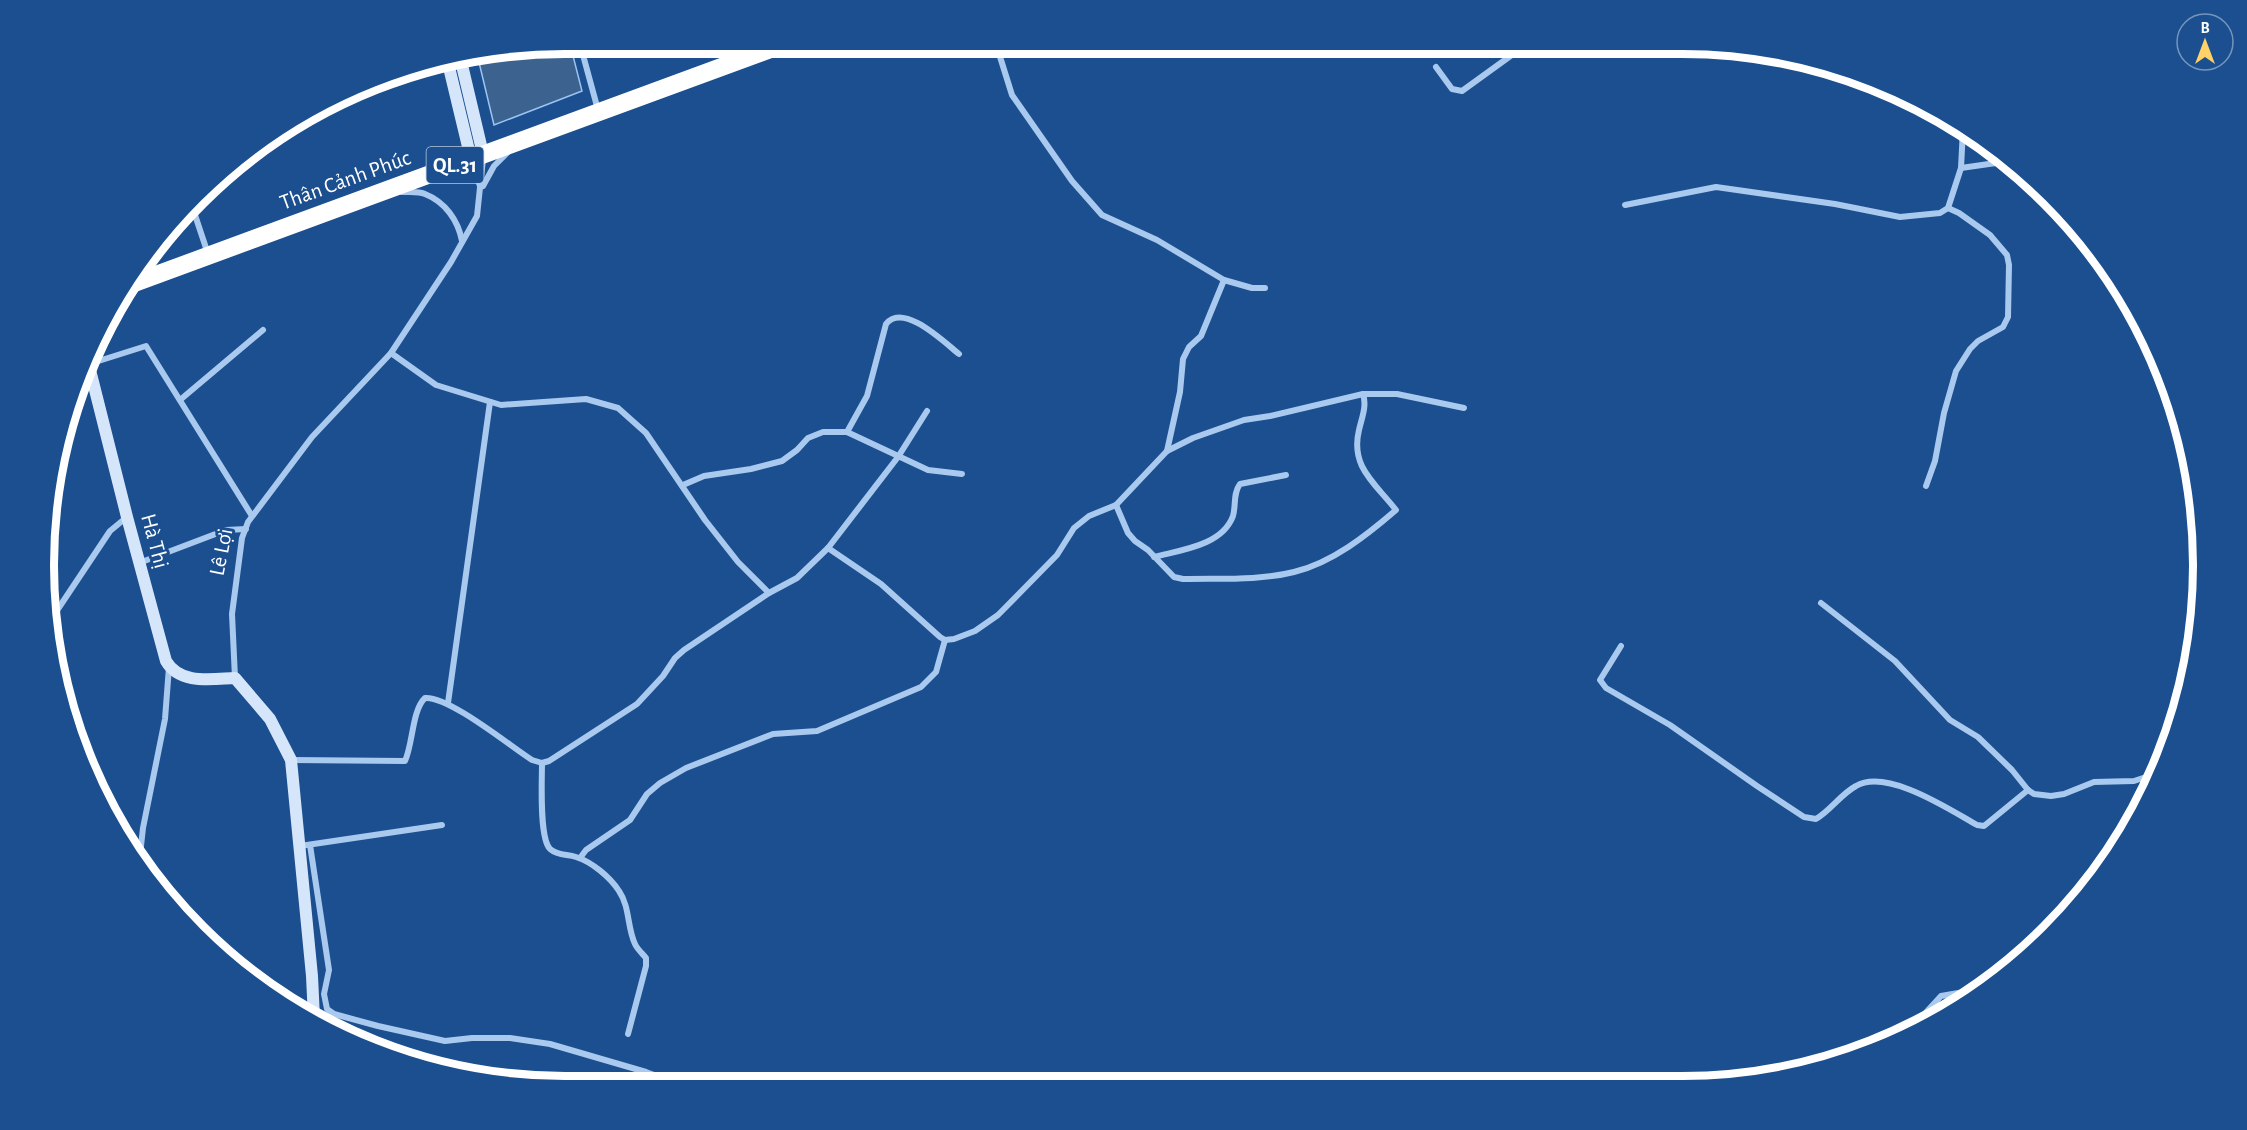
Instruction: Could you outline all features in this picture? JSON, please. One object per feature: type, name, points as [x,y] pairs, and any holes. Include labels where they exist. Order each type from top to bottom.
[{"type":"highway","name":"Thân Cảnh Phúc","points":[[141,280],[756,54]]},
{"type":"street","points":[[583,54],[599,111]]},
{"type":"street","points":[[1000,54],[1012,96],[1072,181],[1102,215],[1157,240],[1224,280],[1252,288],[1265,288]]},
{"type":"street","points":[[1436,67],[1452,89],[1461,92],[1513,54]]},
{"type":"street","points":[[462,65],[481,189]]},
{"type":"street","points":[[449,67],[477,157]]},
{"type":"street","points":[[1625,205],[1716,187],[1835,204],[1900,217],[1931,215],[1948,208],[1961,168],[1963,138]]},
{"type":"street","points":[[481,189],[494,166],[518,142]]},
{"type":"street","name":"Lê Lợi","points":[[235,678],[232,614],[242,538],[252,516],[312,437],[391,353],[451,262],[477,216],[481,189],[477,157]]},
{"type":"street","points":[[1961,168],[1997,163]]},
{"type":"street","points":[[386,190],[425,194],[446,207],[460,227],[462,241]]},
{"type":"street","points":[[1926,486],[1935,461],[1944,413],[1956,371],[1970,349],[1978,341],[2003,327],[2008,316],[2009,265],[2007,255],[1990,235],[1948,208]]},
{"type":"street","points":[[195,214],[209,256]]},
{"type":"street","points":[[1167,452],[1180,392],[1183,359],[1189,347],[1201,336],[1224,280]]},
{"type":"street","points":[[847,432],[867,396],[886,324],[891,319],[898,317],[930,329],[959,354]]},
{"type":"street","points":[[180,400],[263,330]]},
{"type":"street","points":[[98,358],[146,346],[252,516]]},
{"type":"street","points":[[391,353],[436,385],[501,405],[586,399],[618,408],[646,433],[705,520],[738,562],[770,593]]},
{"type":"street","name":"Hà Thị","points":[[91,374],[139,563],[169,666]]},
{"type":"street","points":[[1116,504],[1128,533],[1135,541],[1174,577],[1183,579],[1249,578],[1295,572],[1339,553],[1372,531],[1396,510],[1362,470],[1357,453],[1357,436],[1366,404],[1363,394]]},
{"type":"street","points":[[828,548],[881,584],[945,640],[954,639],[975,631],[998,615],[1057,555],[1074,528],[1089,516],[1116,504],[1167,452],[1193,438],[1244,420],[1363,394],[1396,394],[1464,408]]},
{"type":"street","points":[[448,703],[490,402]]},
{"type":"street","points":[[291,760],[405,761],[421,702],[429,698],[448,703],[532,760],[542,763],[549,761],[637,704],[684,650],[770,593],[797,578],[828,548],[898,457],[927,411]]},
{"type":"street","points":[[683,485],[704,476],[751,469],[782,461],[808,438],[823,432],[847,432],[928,470],[962,474]]},
{"type":"street","points":[[1154,557],[1189,549],[1220,533],[1229,525],[1237,488],[1240,484],[1286,475]]},
{"type":"street","points":[[56,612],[110,531],[127,517]]},
{"type":"street","points":[[139,563],[226,530],[246,529]]},
{"type":"street","points":[[1821,603],[1895,661],[1950,720],[1978,737],[2034,794],[2051,796],[2064,794],[2094,782],[2134,781],[2147,777]]},
{"type":"street","points":[[580,858],[586,850],[630,820],[647,794],[660,783],[686,768],[773,734],[817,731],[921,687],[936,672],[945,640]]},
{"type":"street","points":[[1621,646],[1602,674],[1601,684],[1670,725],[1804,817],[1816,819],[1855,786],[1864,782],[1874,782],[1907,788],[1977,825],[1984,826],[2028,790]]},
{"type":"street","points":[[169,666],[182,676],[194,679],[235,678],[270,719],[291,760],[329,970],[324,994],[327,1009],[334,1014],[367,1023],[445,1041],[510,1038],[550,1044],[657,1076]]},
{"type":"street","points":[[141,850],[165,719],[169,666]]},
{"type":"street","points":[[542,763],[542,822],[546,844],[558,854],[589,861],[621,893],[627,907],[635,945],[646,958],[646,966],[628,1034]]},
{"type":"street","points":[[305,845],[442,825]]},
{"type":"street","points":[[305,845],[314,1010]]},
{"type":"street","points":[[1924,1015],[1941,996],[1962,992]]},
{"type":"water","points":[[573,54],[582,91],[494,125],[479,61],[532,55]]}]
